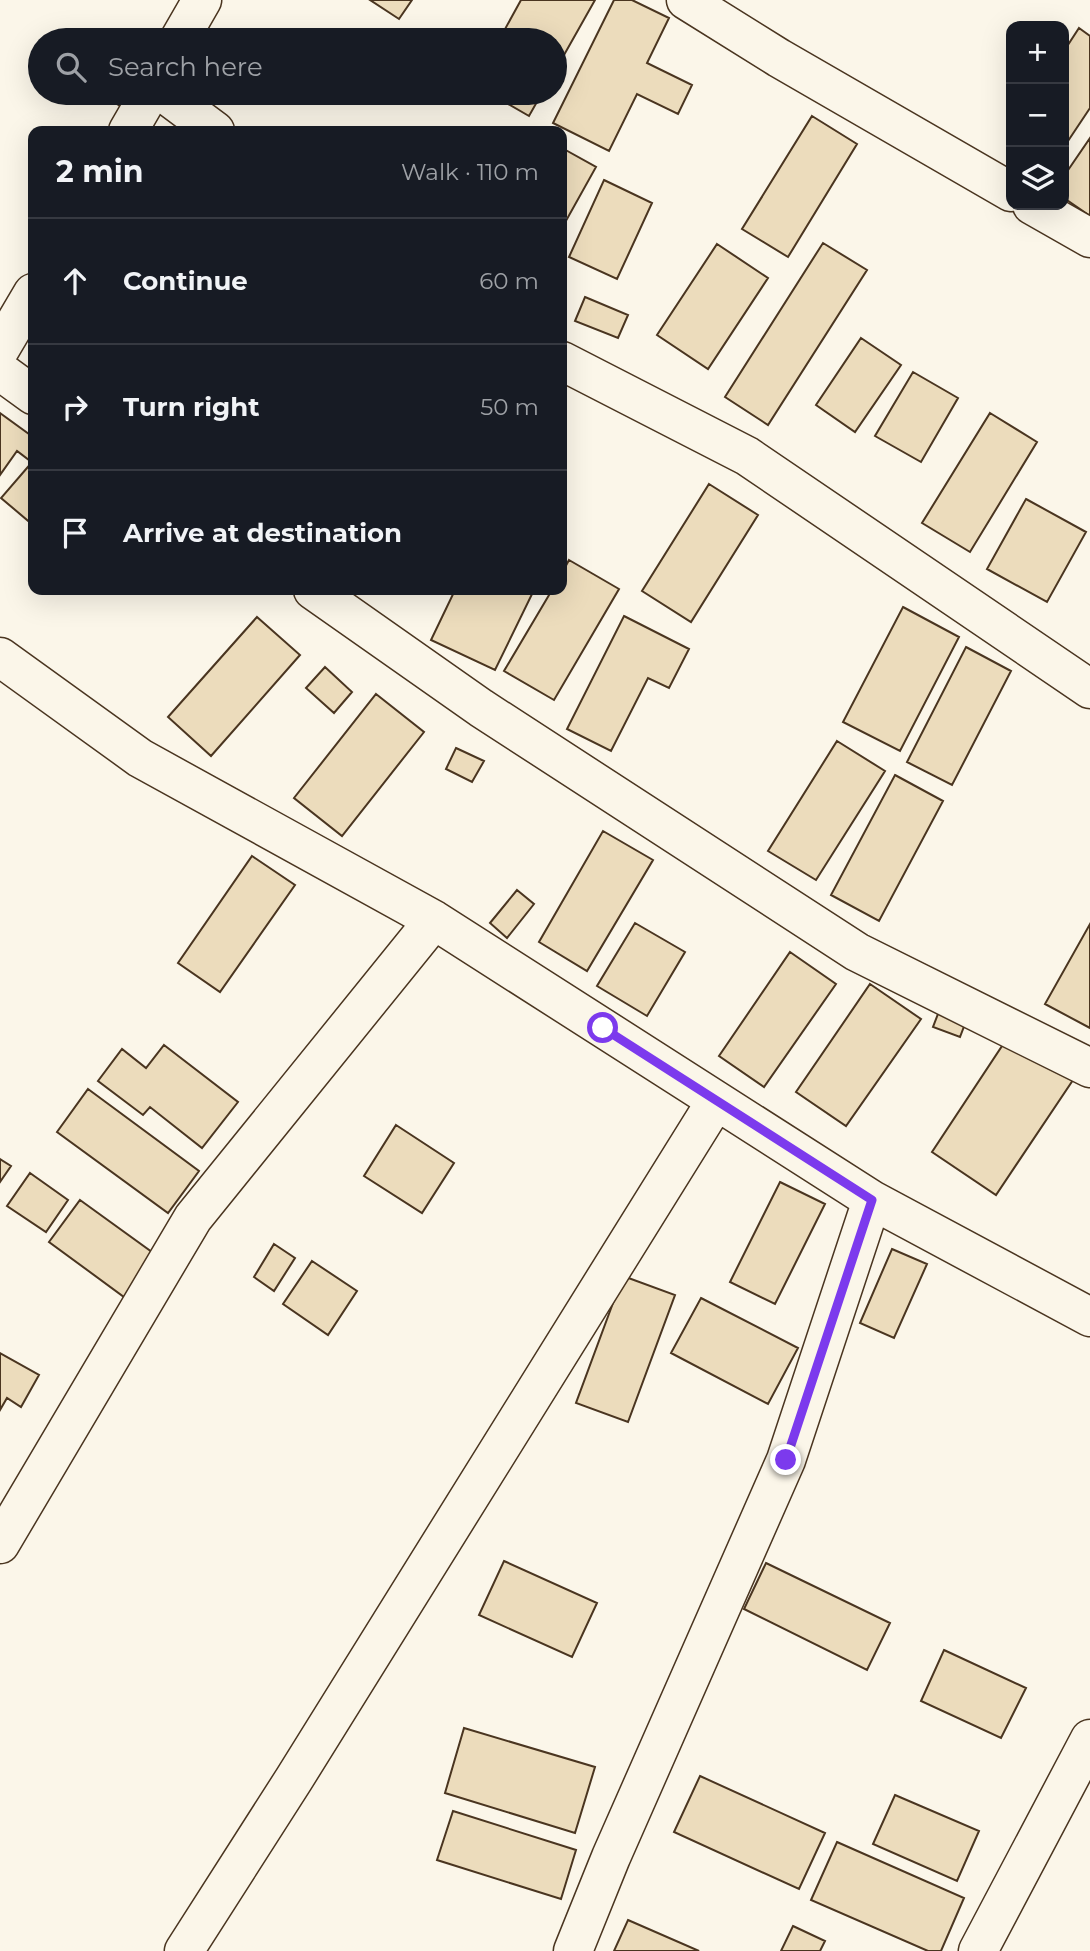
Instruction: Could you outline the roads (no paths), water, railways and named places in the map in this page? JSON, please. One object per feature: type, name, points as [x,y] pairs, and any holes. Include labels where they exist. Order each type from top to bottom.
[{"type":"street","points":[[187,28],[202,0]]},
{"type":"street","points":[[686,0],[779,58],[1006,189]]},
{"type":"street","points":[[131,126],[143,105]]},
{"type":"street","points":[[180,105],[208,126]]},
{"type":"street","points":[[1041,210],[1090,238]]},
{"type":"street","points":[[0,349],[28,301]]},
{"type":"street","points":[[567,364],[747,456],[1090,689]]},
{"type":"street","points":[[0,371],[28,391]]},
{"type":"street","points":[[320,595],[481,708],[857,952],[1090,1068]]},
{"type":"street","points":[[0,657],[140,758],[434,920],[872,1200],[1090,1317]]},
{"type":"street","points":[[0,1544],[192,1218],[434,920]]},
{"type":"street","points":[[184,1951],[716,1101]]},
{"type":"street","points":[[573,1951],[611,1857],[786,1460],[872,1200]]},
{"type":"street","points":[[978,1951],[1090,1740]]}]
